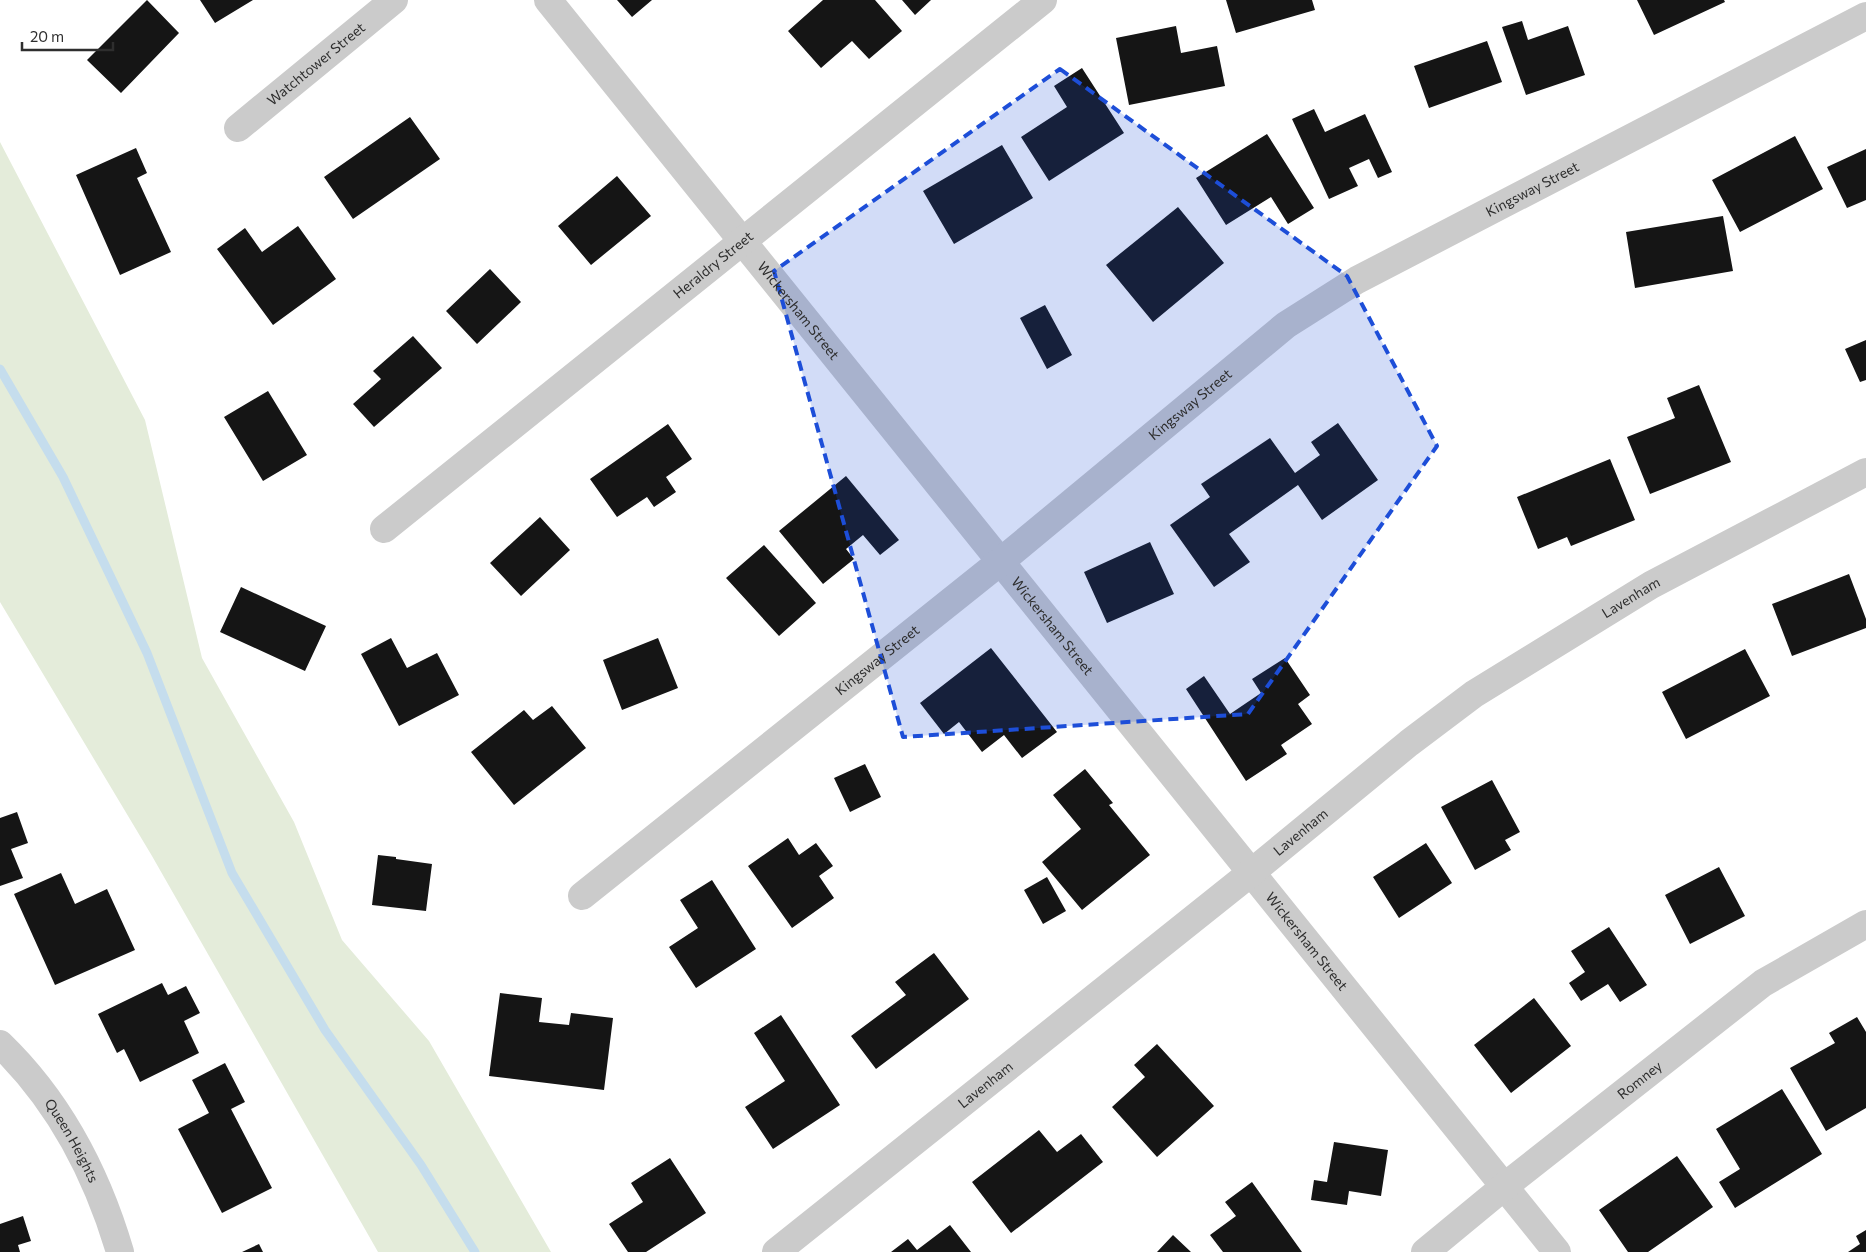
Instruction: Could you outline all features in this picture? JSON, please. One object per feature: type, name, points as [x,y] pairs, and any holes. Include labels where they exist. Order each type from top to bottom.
[{"type":"street","name":"Watchtower Street","points":[[238,128],[394,0]]},
{"type":"street","name":"Wickersham Street","points":[[548,0],[1558,1252]]},
{"type":"street","name":"Heraldry Street","points":[[384,529],[1043,0]]},
{"type":"street","name":"Kingsway Street","points":[[582,896],[1000,562],[1293,320],[1357,280],[1866,16]]},
{"type":"street","name":"Lavenham","points":[[776,1252],[1252,872],[1409,743],[1474,694],[1650,585],[1866,472]]},
{"type":"street","name":"Romney","points":[[1425,1252],[1505,1186],[1763,983],[1866,924]]},
{"type":"street","name":"Queen Heights","points":[[0,1044],[42,1092],[69,1132],[95,1182],[110,1217],[120,1252]]},
{"type":"highlighted area","points":[[1060,69],[1347,276],[1437,446],[1248,714],[903,737],[774,271]]},
{"type":"green space","points":[[0,142],[145,420],[202,658],[294,822],[342,940],[429,1041],[551,1252],[378,1252],[152,856],[0,602]]},
{"type":"building","points":[[147,0],[179,33],[121,93],[87,60]]},
{"type":"building","points":[[200,0],[253,0],[215,23]]},
{"type":"building","points":[[617,0],[652,0],[632,17]]},
{"type":"building","points":[[823,0],[875,0],[902,31],[869,59],[852,41],[821,68],[788,31]]},
{"type":"building","points":[[902,0],[931,0],[915,15]]},
{"type":"building","points":[[1226,0],[1312,0],[1315,10],[1236,33]]},
{"type":"building","points":[[1637,0],[1724,0],[1725,2],[1654,35]]},
{"type":"building","points":[[1522,21],[1528,40],[1568,26],[1585,75],[1526,95],[1502,27]]},
{"type":"building","points":[[1176,26],[1181,53],[1217,46],[1225,86],[1129,105],[1116,38]]},
{"type":"building","points":[[1487,41],[1502,82],[1429,108],[1414,66]]},
{"type":"building","points":[[1082,68],[1124,133],[1049,181],[1021,137],[1067,107],[1054,86]]},
{"type":"building","points":[[1314,109],[1325,132],[1365,114],[1392,172],[1378,178],[1369,159],[1349,168],[1358,186],[1329,199],[1292,119]]},
{"type":"building","points":[[410,117],[440,159],[353,219],[324,177]]},
{"type":"building","points":[[1267,134],[1314,208],[1288,224],[1271,197],[1226,225],[1196,178]]},
{"type":"building","points":[[1795,136],[1823,189],[1740,232],[1712,180]]},
{"type":"building","points":[[1002,145],[1033,198],[954,244],[923,191]]},
{"type":"building","points":[[136,148],[147,173],[137,178],[171,252],[120,275],[76,175]]},
{"type":"building","points":[[1866,149],[1866,200],[1847,208],[1827,167]]},
{"type":"building","points":[[617,176],[651,216],[591,265],[558,226]]},
{"type":"building","points":[[1178,207],[1224,263],[1153,322],[1106,265]]},
{"type":"building","points":[[1723,216],[1733,271],[1635,288],[1626,232]]},
{"type":"building","points":[[298,226],[336,279],[273,325],[217,249],[245,228],[262,252]]},
{"type":"building","points":[[490,269],[521,302],[477,344],[446,311]]},
{"type":"building","points":[[1045,305],[1072,355],[1047,369],[1020,318]]},
{"type":"building","points":[[413,336],[442,368],[374,427],[353,404],[381,379],[373,371]]},
{"type":"building","points":[[1866,340],[1866,380],[1860,382],[1845,349]]},
{"type":"building","points":[[1699,385],[1731,462],[1650,494],[1627,437],[1675,418],[1667,398]]},
{"type":"building","points":[[268,391],[307,455],[263,481],[224,417]]},
{"type":"building","points":[[1338,423],[1378,480],[1322,520],[1298,485],[1229,534],[1250,562],[1214,587],[1170,525],[1210,497],[1201,484],[1270,438],[1295,473],[1320,455],[1311,442]]},
{"type":"building","points":[[668,424],[692,459],[666,477],[676,492],[654,507],[647,497],[617,517],[590,479]]},
{"type":"building","points":[[1610,459],[1635,520],[1571,546],[1567,537],[1538,549],[1517,497]]},
{"type":"building","points":[[846,476],[899,540],[880,555],[863,535],[846,549],[854,559],[823,584],[779,531]]},
{"type":"building","points":[[540,517],[570,550],[521,596],[490,563]]},
{"type":"building","points":[[1150,542],[1174,594],[1107,623],[1084,572]]},
{"type":"building","points":[[764,545],[816,603],[779,636],[726,578]]},
{"type":"building","points":[[1849,574],[1866,619],[1866,628],[1792,656],[1772,604]]},
{"type":"building","points":[[241,587],[326,626],[305,671],[220,632]]},
{"type":"building","points":[[391,638],[407,668],[437,653],[459,695],[399,726],[361,654]]},
{"type":"building","points":[[658,638],[678,688],[622,710],[603,660]]},
{"type":"building","points":[[991,648],[1057,732],[1022,758],[1004,735],[982,752],[959,722],[944,734],[920,703]]},
{"type":"building","points":[[1745,649],[1770,696],[1686,739],[1662,692]]},
{"type":"building","points":[[1285,658],[1310,695],[1298,704],[1312,724],[1281,745],[1287,754],[1246,781],[1186,689],[1204,676],[1230,714],[1261,693],[1252,679]]},
{"type":"building","points":[[552,706],[586,748],[514,805],[471,752],[524,710],[533,720]]},
{"type":"building","points":[[865,764],[881,797],[850,812],[834,778]]},
{"type":"building","points":[[1085,769],[1113,803],[1109,805],[1150,855],[1082,910],[1042,862],[1081,829],[1053,795]]},
{"type":"building","points":[[1492,780],[1520,832],[1505,840],[1511,850],[1475,870],[1441,807]]},
{"type":"building","points":[[17,812],[28,843],[11,849],[23,878],[0,886],[0,818]]},
{"type":"building","points":[[788,838],[799,855],[816,843],[833,866],[819,876],[834,898],[792,928],[748,866]]},
{"type":"building","points":[[1426,843],[1452,883],[1399,918],[1373,877]]},
{"type":"building","points":[[378,855],[432,864],[426,911],[372,905]]},
{"type":"building","points":[[1719,867],[1745,916],[1690,944],[1665,895]]},
{"type":"building","points":[[61,873],[75,904],[107,889],[135,950],[55,985],[14,894]]},
{"type":"building","points":[[1047,877],[1066,911],[1043,924],[1024,890]]},
{"type":"building","points":[[712,880],[756,949],[696,988],[669,947],[698,928],[680,900]]},
{"type":"building","points":[[1609,927],[1647,985],[1620,1002],[1608,984],[1581,1001],[1569,983],[1585,972],[1571,951]]},
{"type":"building","points":[[934,953],[969,999],[876,1069],[851,1036],[906,995],[895,982]]},
{"type":"building","points":[[162,983],[168,995],[186,986],[200,1013],[184,1021],[199,1053],[140,1082],[124,1049],[117,1053],[98,1014]]},
{"type":"building","points":[[500,993],[542,998],[539,1022],[569,1025],[571,1013],[613,1018],[604,1090],[489,1076]]},
{"type":"building","points":[[1534,998],[1571,1046],[1511,1093],[1474,1045]]},
{"type":"building","points":[[781,1015],[840,1105],[773,1149],[745,1107],[785,1081],[754,1033]]},
{"type":"building","points":[[1857,1017],[1866,1032],[1866,1108],[1826,1131],[1790,1068],[1835,1043],[1829,1033]]},
{"type":"building","points":[[1157,1044],[1214,1106],[1157,1157],[1112,1107],[1145,1077],[1134,1065]]},
{"type":"building","points":[[225,1063],[245,1102],[231,1109],[272,1188],[222,1213],[178,1129],[209,1113],[192,1080]]},
{"type":"building","points":[[1782,1089],[1822,1154],[1735,1208],[1719,1182],[1740,1169],[1716,1129]]},
{"type":"building","points":[[1039,1130],[1057,1152],[1081,1134],[1103,1162],[1011,1233],[972,1182]]},
{"type":"building","points":[[1334,1142],[1388,1150],[1381,1196],[1349,1191],[1347,1205],[1311,1200],[1314,1180],[1327,1182]]},
{"type":"building","points":[[1677,1156],[1713,1207],[1648,1252],[1628,1252],[1599,1210]]},
{"type":"building","points":[[670,1158],[706,1213],[646,1252],[628,1252],[609,1224],[643,1202],[631,1183]]},
{"type":"building","points":[[1252,1182],[1302,1252],[1223,1252],[1210,1235],[1236,1216],[1225,1202]]},
{"type":"building","points":[[23,1216],[31,1241],[18,1245],[20,1252],[0,1252],[0,1224]]},
{"type":"building","points":[[950,1225],[971,1252],[891,1252],[908,1239],[917,1250]]},
{"type":"building","points":[[1866,1230],[1866,1252],[1848,1252],[1860,1244],[1856,1236]]},
{"type":"building","points":[[1173,1235],[1191,1252],[1157,1252]]},
{"type":"building","points":[[259,1244],[263,1252],[242,1252]]},
{"type":"waterway","points":[[0,369],[63,477],[147,653],[232,873],[325,1030],[421,1165],[475,1252]]}]
